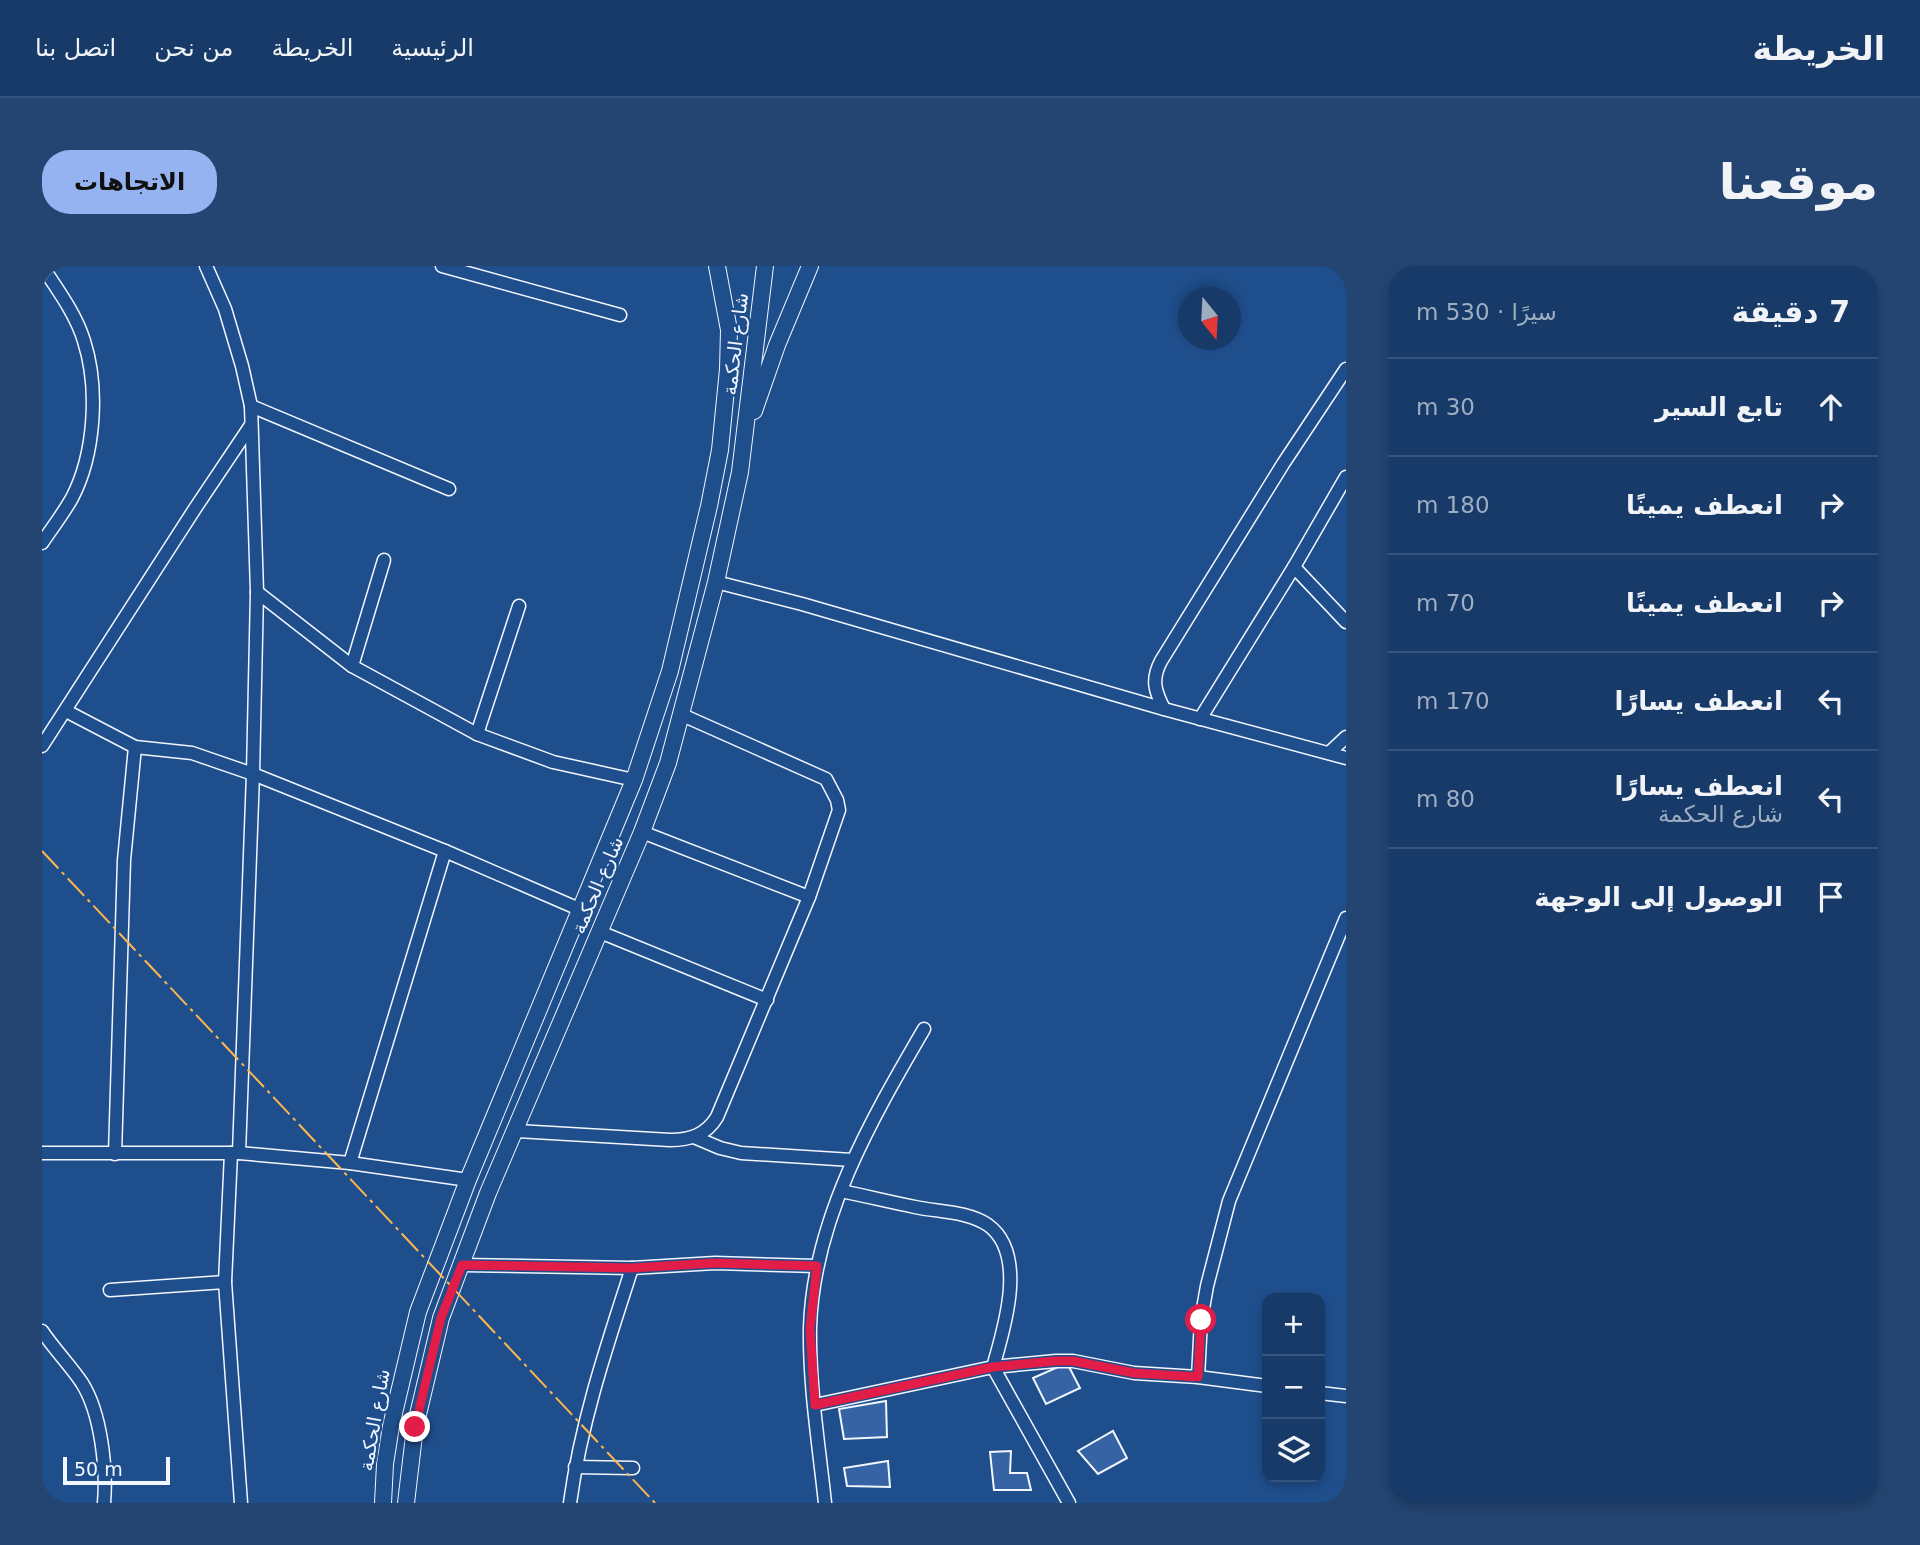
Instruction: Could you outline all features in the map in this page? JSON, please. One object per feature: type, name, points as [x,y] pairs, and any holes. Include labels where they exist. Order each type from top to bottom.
[{"type":"street","points":[[42,266],[65,301],[84,341],[93,408],[91,438],[72,498],[42,543]]},
{"type":"street","points":[[206,266],[234,336],[251,406],[257,592],[253,774],[235,1153],[226,1283],[241,1503]]},
{"type":"street","points":[[442,266],[620,315]]},
{"type":"street","name":"شارع الحكمة","points":[[383,1503],[391,1426],[418,1312],[468,1180],[634,780],[670,671],[720,450],[729,330],[717,266]]},
{"type":"street","name":"شارع الحكمة","points":[[406,1503],[413,1438],[441,1318],[488,1193],[517,1131],[642,832],[668,763],[716,582],[746,436],[765,266]]},
{"type":"street","points":[[746,436],[777,345],[810,266]]},
{"type":"street","points":[[1164,709],[1154,683],[1154,674],[1283,464],[1346,369]]},
{"type":"street","points":[[251,406],[449,489]]},
{"type":"street","points":[[42,746],[251,425]]},
{"type":"street","points":[[1200,719],[1346,477]]},
{"type":"street","points":[[352,666],[384,560]]},
{"type":"street","points":[[1294,567],[1346,622]]},
{"type":"street","points":[[716,582],[1346,758]]},
{"type":"street","points":[[257,592],[352,666],[477,734],[553,762],[634,780]]},
{"type":"street","points":[[477,734],[519,606]]},
{"type":"street","points":[[66,711],[135,747],[192,753],[253,774],[445,850],[579,909]]},
{"type":"street","points":[[517,1131],[670,1140],[694,1137],[708,1130],[717,1117],[809,897],[839,810],[837,800],[825,779],[680,714]]},
{"type":"street","points":[[1329,753],[1346,737]]},
{"type":"street","points":[[115,1154],[124,860],[135,747]]},
{"type":"street","points":[[642,832],[809,897]]},
{"type":"street","points":[[351,1163],[445,850]]},
{"type":"street","points":[[1198,1377],[1201,1320],[1229,1201],[1344,926]]},
{"type":"street","points":[[600,932],[767,1000]]},
{"type":"street","points":[[824,1503],[810,1329],[817,1266],[852,1160],[872,1118],[924,1029]]},
{"type":"street","points":[[694,1137],[741,1153],[852,1160]]},
{"type":"street","points":[[42,1153],[235,1153],[351,1163],[468,1180]]},
{"type":"street","points":[[842,1191],[916,1208],[955,1213],[988,1226],[998,1236],[1008,1258],[1010,1280],[1004,1328],[993,1367],[1069,1503]]},
{"type":"street","points":[[462,1265],[632,1268],[715,1263],[817,1266]]},
{"type":"street","points":[[570,1503],[575,1467],[595,1383],[632,1268]]},
{"type":"street","points":[[110,1290],[226,1283]]},
{"type":"street","points":[[42,1331],[82,1383],[94,1410],[106,1483],[104,1503]]},
{"type":"street","points":[[815,1405],[993,1367],[1073,1361],[1134,1373],[1198,1377],[1262,1385]]},
{"type":"street","points":[[1325,1394],[1346,1396]]},
{"type":"street","points":[[575,1467],[633,1468]]},
{"type":"building","points":[[1067,1363],[1080,1388],[1046,1404],[1033,1378]]},
{"type":"building","points":[[886,1401],[887,1437],[844,1439],[839,1409]]},
{"type":"building","points":[[1113,1431],[1127,1458],[1098,1474],[1078,1451]]},
{"type":"building","points":[[1011,1451],[1010,1473],[1027,1473],[1031,1490],[994,1490],[990,1452]]},
{"type":"building","points":[[888,1461],[890,1487],[847,1486],[844,1468]]},
{"type":"power","points":[[42,851],[655,1503]]},
{"type":"route","points":[[415,1427],[441,1318],[462,1265],[632,1268],[715,1263],[817,1266],[810,1329],[815,1405],[993,1367],[1056,1361],[1073,1361],[1134,1373],[1198,1377],[1201,1320]]}]
